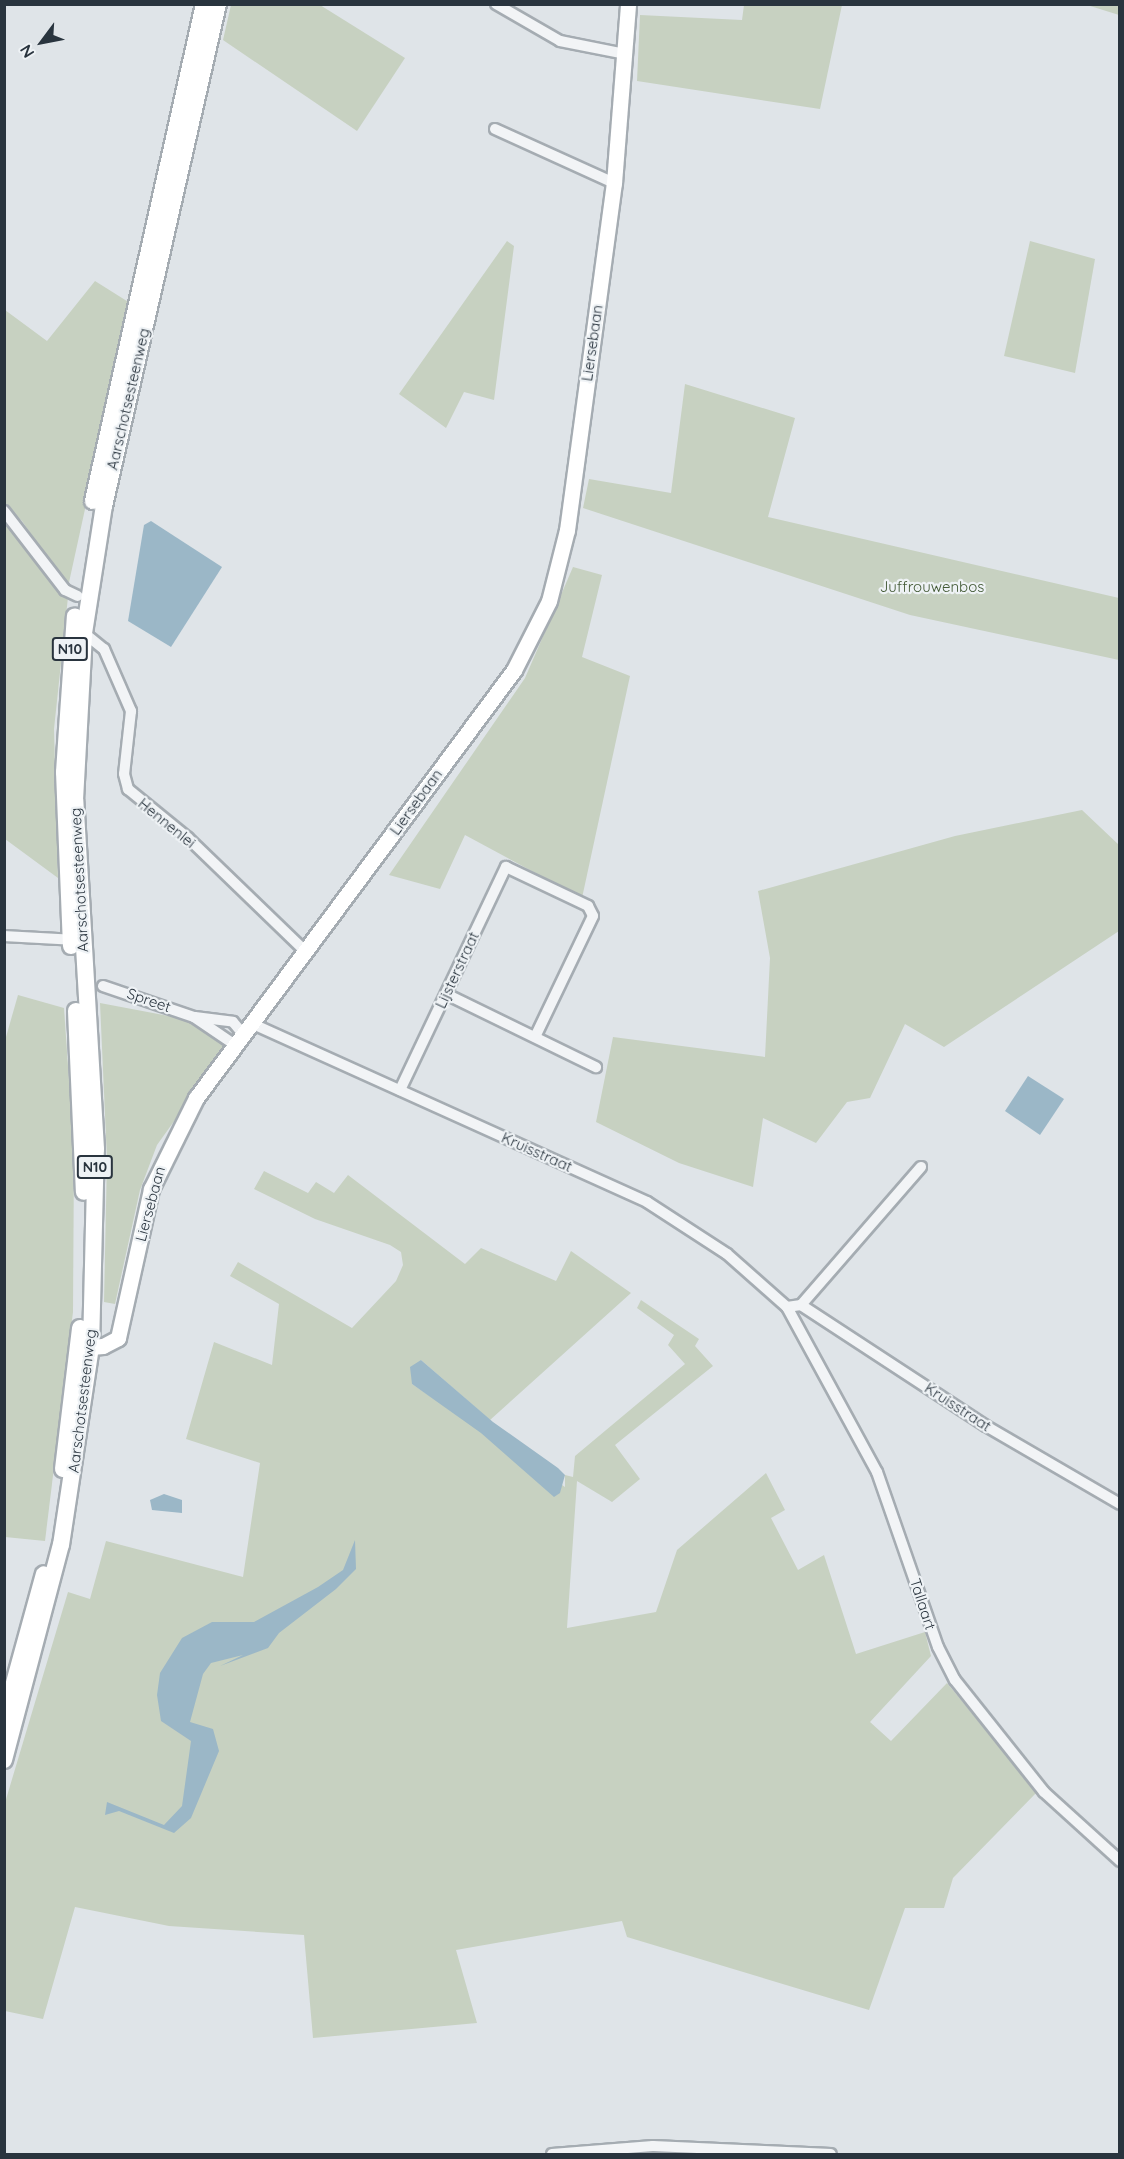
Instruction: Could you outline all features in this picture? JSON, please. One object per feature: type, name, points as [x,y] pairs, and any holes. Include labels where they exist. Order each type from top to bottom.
[{"type":"main road","name":"Aarschotsesteenweg","points":[[77,940],[65,711],[78,596],[107,436],[204,4]]},
{"type":"main road","name":"Aarschotsesteenweg","points":[[4,1760],[42,1631],[74,1433],[85,1348],[84,1175],[75,800],[84,633],[104,506],[218,4]]},
{"type":"main road","name":"Aarschotsesteenweg","points":[[4,1719],[44,1573],[74,1433]]},
{"type":"street","points":[[496,4],[560,41],[625,54]]},
{"type":"street","name":"Liersebaan","points":[[85,1348],[118,1338],[160,1164],[196,1098],[514,670],[549,601],[567,530],[614,183],[628,4]]},
{"type":"street","points":[[495,129],[614,183]]},
{"type":"street","points":[[4,511],[65,590],[78,596]]},
{"type":"street","name":"Hennenlei","points":[[84,633],[104,649],[131,711],[124,774],[132,793],[188,838],[306,952]]},
{"type":"street","name":"Lijsterstraat","points":[[400,1090],[506,867],[588,906],[593,916],[535,1037]]},
{"type":"street","points":[[4,936],[77,940]]},
{"type":"street","name":"Spreet","points":[[103,986],[244,1034]]},
{"type":"street","points":[[446,994],[596,1067]]},
{"type":"street","name":"Spreet","points":[[194,1017],[233,1022],[244,1034]]},
{"type":"street","name":"Kruisstraat","points":[[244,1034],[400,1090],[647,1202],[712,1242],[787,1307]]},
{"type":"street","points":[[787,1307],[801,1305],[921,1167]]},
{"type":"street","name":"Kruisstraat","points":[[801,1305],[986,1426],[1119,1504]]},
{"type":"street","name":"Tallaart","points":[[787,1307],[877,1472],[935,1639],[955,1680],[1044,1792],[1119,1862]]},
{"type":"street","points":[[552,2154],[653,2146],[831,2154]]},
{"type":"green space","points":[[231,5],[320,5],[405,58],[357,131],[223,40]]},
{"type":"green space","points":[[744,5],[842,5],[820,109],[637,81],[640,15],[742,20]]},
{"type":"green space","points":[[1087,5],[1119,5],[1119,15]]},
{"type":"green space","points":[[507,241],[514,246],[494,400],[464,392],[446,428],[399,394]]},
{"type":"green space","points":[[1030,241],[1095,259],[1075,373],[1004,356]]},
{"type":"green space","points":[[95,281],[130,303],[68,587],[22,521],[5,506],[5,310],[47,341]]},
{"type":"green space","name":"Juffrouwenbos","points":[[685,384],[795,418],[768,517],[1119,598],[1119,660],[910,615],[583,508],[589,479],[671,493]]},
{"type":"green space","points":[[5,517],[59,593],[68,597],[54,729],[58,878],[5,839]]},
{"type":"green space","points":[[573,567],[602,575],[582,657],[630,676],[582,898],[465,835],[440,889],[389,875],[525,678]]},
{"type":"green space","points":[[1082,810],[1119,845],[1119,931],[944,1047],[905,1024],[870,1098],[847,1102],[816,1143],[763,1118],[753,1187],[679,1163],[596,1122],[613,1037],[765,1057],[770,958],[758,891],[955,836]]},
{"type":"green space","points":[[18,995],[64,1008],[74,1153],[73,1312],[45,1541],[5,1537],[4,1044]]},
{"type":"green space","points":[[100,1003],[190,1020],[228,1046],[157,1145],[140,1190],[115,1304],[104,1302],[107,1159]]},
{"type":"green space","points":[[264,1171],[308,1193],[316,1182],[334,1193],[348,1175],[465,1264],[481,1248],[556,1281],[571,1251],[631,1293],[490,1420],[421,1360],[412,1384],[565,1487],[565,1475],[573,1477],[575,1456],[685,1364],[668,1345],[674,1335],[637,1308],[641,1300],[699,1339],[695,1346],[713,1366],[615,1445],[640,1479],[612,1502],[577,1481],[567,1628],[656,1612],[677,1550],[766,1473],[785,1510],[771,1518],[798,1570],[824,1555],[856,1654],[925,1632],[931,1656],[870,1722],[891,1741],[947,1683],[1037,1792],[953,1878],[944,1908],[905,1908],[869,2010],[627,1937],[622,1921],[456,1950],[477,2023],[313,2038],[304,1935],[169,1926],[75,1907],[43,2019],[5,2011],[4,1806],[68,1592],[90,1599],[106,1541],[243,1577],[260,1463],[186,1439],[214,1342],[272,1365],[279,1304],[230,1276],[238,1262],[352,1328],[396,1281],[403,1265],[401,1252],[390,1245],[315,1219],[254,1189]]},
{"type":"water","points":[[151,521],[222,567],[171,647],[128,621],[144,525]]},
{"type":"water","points":[[1028,1076],[1064,1099],[1040,1135],[1005,1111]]},
{"type":"water","points":[[421,1360],[493,1422],[558,1468],[565,1475],[560,1493],[554,1497],[481,1433],[412,1384],[410,1367]]},
{"type":"water","points":[[164,1494],[182,1500],[182,1513],[152,1510],[150,1500]]},
{"type":"water","points":[[355,1540],[356,1569],[336,1589],[279,1633],[268,1648],[220,1666],[243,1655],[211,1663],[203,1674],[190,1722],[213,1729],[219,1751],[191,1818],[174,1833],[119,1811],[105,1815],[107,1802],[164,1825],[182,1806],[191,1741],[161,1721],[157,1695],[160,1673],[182,1638],[212,1622],[254,1622],[318,1587],[343,1570]]}]
